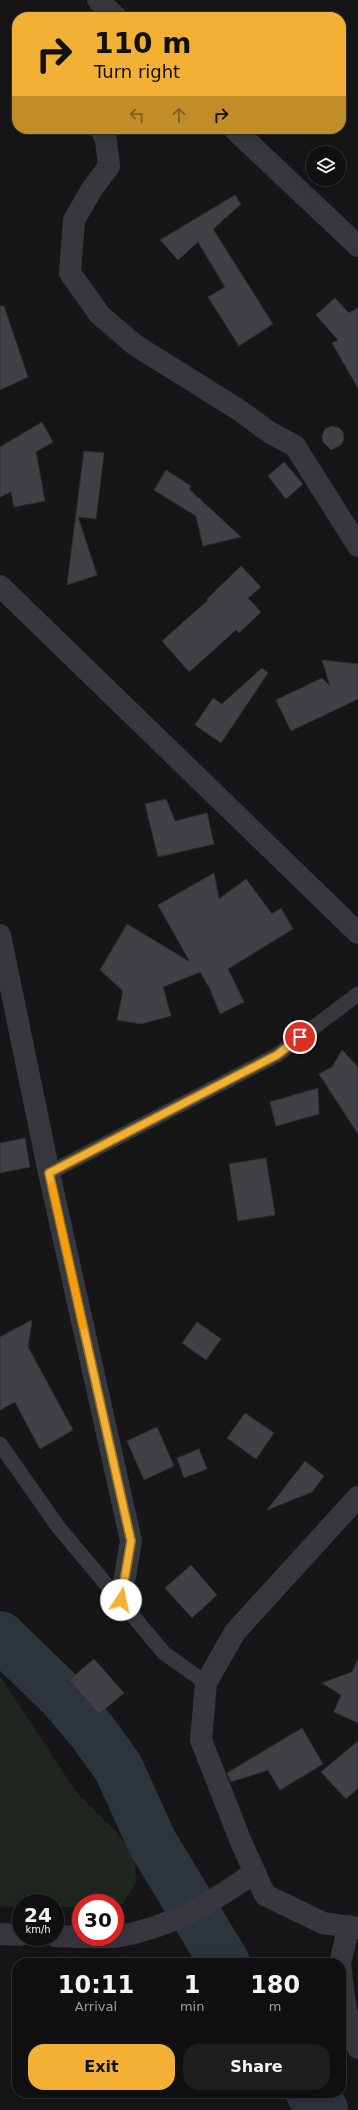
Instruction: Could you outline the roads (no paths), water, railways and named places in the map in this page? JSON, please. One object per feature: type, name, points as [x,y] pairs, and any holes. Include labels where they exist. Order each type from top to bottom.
[{"type":"street","points":[[98,0],[111,12]]},
{"type":"street","points":[[103,134],[106,141],[109,166],[92,189],[74,220],[70,273],[100,315],[135,345],[239,410],[269,432],[295,446],[358,546]]},
{"type":"street","points":[[239,134],[358,246]]},
{"type":"street","points":[[0,586],[358,933]]},
{"type":"street","points":[[0,935],[49,1173],[131,1541],[121,1600]]},
{"type":"street","points":[[342,1958],[354,1927],[322,1923],[265,1895],[240,1842],[201,1740],[206,1683],[235,1632],[358,1497]]},
{"type":"street","points":[[124,1935],[162,1926],[190,1914],[216,1900],[255,1872]]},
{"type":"street","points":[[0,1934],[12,1935]]},
{"type":"street","points":[[346,2008],[350,2030],[358,2048]]},
{"type":"lane","points":[[49,1173],[277,1055],[358,994]]},
{"type":"lane","points":[[0,1444],[59,1528],[164,1652],[206,1683]]},
{"type":"waterway","points":[[0,1636],[62,1696],[91,1730],[118,1767],[152,1842],[222,1958]]},
{"type":"waterway","points":[[315,2098],[323,2110]]}]
